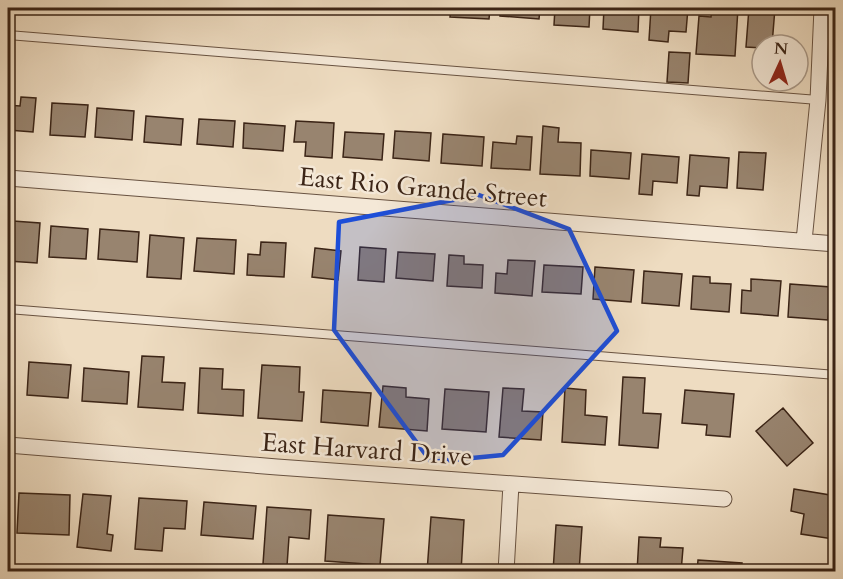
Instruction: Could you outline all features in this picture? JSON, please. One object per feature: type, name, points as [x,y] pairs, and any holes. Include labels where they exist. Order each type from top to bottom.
[{"type":"street","points":[[804,241],[818,100],[822,8]]},
{"type":"street","name":"East Rio Grande Street","points":[[8,177],[836,244]]},
{"type":"street","name":"East Harvard Drive","points":[[8,445],[724,499]]},
{"type":"street","points":[[506,572],[511,484]]},
{"type":"lane","points":[[8,35],[818,100]]},
{"type":"lane","points":[[8,309],[836,375]]},
{"type":"highlighted area","points":[[479,195],[569,229],[617,331],[503,455],[431,462],[334,330],[339,222]]},
{"type":"building","points":[[403,8],[440,8],[440,11]]},
{"type":"building","points":[[451,8],[490,8],[489,19],[450,17]]},
{"type":"building","points":[[501,8],[540,8],[539,19],[500,16]]},
{"type":"building","points":[[555,8],[590,8],[589,27],[554,25]]},
{"type":"building","points":[[604,8],[639,8],[638,32],[603,29]]},
{"type":"building","points":[[651,8],[688,8],[686,32],[669,31],[668,42],[649,40]]},
{"type":"building","points":[[712,8],[738,8],[735,56],[696,54],[699,16],[711,17]]},
{"type":"building","points":[[749,8],[775,8],[773,33],[750,33],[750,47],[746,47]]},
{"type":"building","points":[[669,52],[690,53],[688,83],[667,82]]},
{"type":"building","points":[[21,97],[36,98],[33,132],[8,130],[8,105],[20,106]]},
{"type":"building","points":[[52,103],[88,105],[85,137],[50,135]]},
{"type":"building","points":[[97,108],[134,111],[132,140],[95,137]]},
{"type":"building","points":[[146,116],[183,119],[181,145],[144,142]]},
{"type":"building","points":[[199,119],[235,121],[233,147],[197,144]]},
{"type":"building","points":[[296,121],[334,123],[332,158],[305,156],[306,142],[294,142]]},
{"type":"building","points":[[244,123],[285,126],[283,151],[243,148]]},
{"type":"building","points":[[543,126],[559,128],[558,142],[581,143],[580,176],[540,174]]},
{"type":"building","points":[[395,131],[431,133],[429,161],[393,158]]},
{"type":"building","points":[[345,132],[384,134],[382,160],[343,157]]},
{"type":"building","points":[[443,134],[484,137],[482,166],[441,163]]},
{"type":"building","points":[[517,136],[532,137],[530,170],[491,168],[493,142],[516,144]]},
{"type":"building","points":[[591,150],[631,153],[629,179],[590,176]]},
{"type":"building","points":[[739,152],[766,153],[763,190],[737,188]]},
{"type":"building","points":[[642,154],[679,157],[677,183],[653,181],[652,195],[639,194]]},
{"type":"building","points":[[690,155],[729,158],[727,188],[700,186],[699,196],[687,195]]},
{"type":"building","points":[[13,221],[40,223],[37,263],[8,261],[8,235],[12,236]]},
{"type":"building","points":[[51,226],[88,229],[86,259],[49,257]]},
{"type":"building","points":[[100,229],[139,232],[137,262],[98,259]]},
{"type":"building","points":[[150,235],[184,238],[181,279],[147,277]]},
{"type":"building","points":[[197,238],[236,240],[234,274],[194,271]]},
{"type":"building","points":[[261,242],[286,243],[284,277],[247,275],[248,254],[260,255]]},
{"type":"building","points":[[360,247],[386,249],[384,282],[358,280]]},
{"type":"building","points":[[315,248],[341,251],[338,280],[312,277]]},
{"type":"building","points":[[398,252],[435,254],[433,281],[396,278]]},
{"type":"building","points":[[449,255],[464,256],[464,264],[483,265],[482,288],[447,286]]},
{"type":"building","points":[[508,260],[535,261],[532,296],[495,293],[496,273],[507,274]]},
{"type":"building","points":[[544,265],[583,267],[581,294],[542,292]]},
{"type":"building","points":[[595,267],[634,270],[631,302],[593,299]]},
{"type":"building","points":[[644,271],[682,274],[679,306],[642,303]]},
{"type":"building","points":[[693,276],[710,277],[710,283],[731,284],[729,312],[691,309]]},
{"type":"building","points":[[751,279],[781,281],[778,316],[741,313],[742,290],[751,291]]},
{"type":"building","points":[[790,284],[831,287],[828,320],[788,317]]},
{"type":"building","points":[[142,356],[164,357],[162,382],[185,383],[183,410],[138,407]]},
{"type":"building","points":[[29,362],[71,365],[68,398],[27,395]]},
{"type":"building","points":[[8,365],[10,365],[8,393]]},
{"type":"building","points":[[262,365],[300,367],[299,392],[304,392],[302,421],[258,418]]},
{"type":"building","points":[[84,368],[129,372],[127,404],[82,401]]},
{"type":"building","points":[[200,368],[223,369],[222,389],[244,390],[243,416],[198,413]]},
{"type":"building","points":[[623,377],[645,378],[643,413],[661,414],[658,448],[619,445]]},
{"type":"building","points":[[383,386],[406,388],[406,397],[429,399],[427,431],[379,427]]},
{"type":"building","points":[[503,388],[524,389],[522,411],[543,412],[541,440],[499,437]]},
{"type":"building","points":[[565,388],[586,390],[585,415],[607,417],[605,445],[562,442]]},
{"type":"building","points":[[445,389],[489,392],[486,432],[442,429]]},
{"type":"building","points":[[323,390],[371,393],[368,426],[321,422]]},
{"type":"building","points":[[685,390],[734,394],[730,437],[706,435],[707,425],[682,423]]},
{"type":"building","points":[[783,408],[813,443],[787,466],[756,431]]},
{"type":"building","points":[[794,489],[836,496],[836,525],[833,539],[801,534],[804,514],[791,511]]},
{"type":"building","points":[[19,493],[70,495],[69,535],[17,533]]},
{"type":"building","points":[[83,494],[111,496],[107,534],[113,535],[111,551],[77,547]]},
{"type":"building","points":[[139,498],[187,501],[185,529],[164,528],[162,551],[135,549]]},
{"type":"building","points":[[204,502],[256,506],[253,539],[201,535]]},
{"type":"building","points":[[267,507],[311,510],[309,539],[289,537],[287,566],[263,564]]},
{"type":"building","points":[[328,515],[384,519],[380,565],[325,561]]},
{"type":"building","points":[[431,517],[464,520],[461,572],[427,572]]},
{"type":"building","points":[[556,525],[582,527],[579,572],[553,572]]},
{"type":"building","points":[[639,537],[661,538],[660,547],[683,548],[681,572],[637,572]]},
{"type":"building","points":[[698,560],[742,563],[741,572],[697,572]]}]
